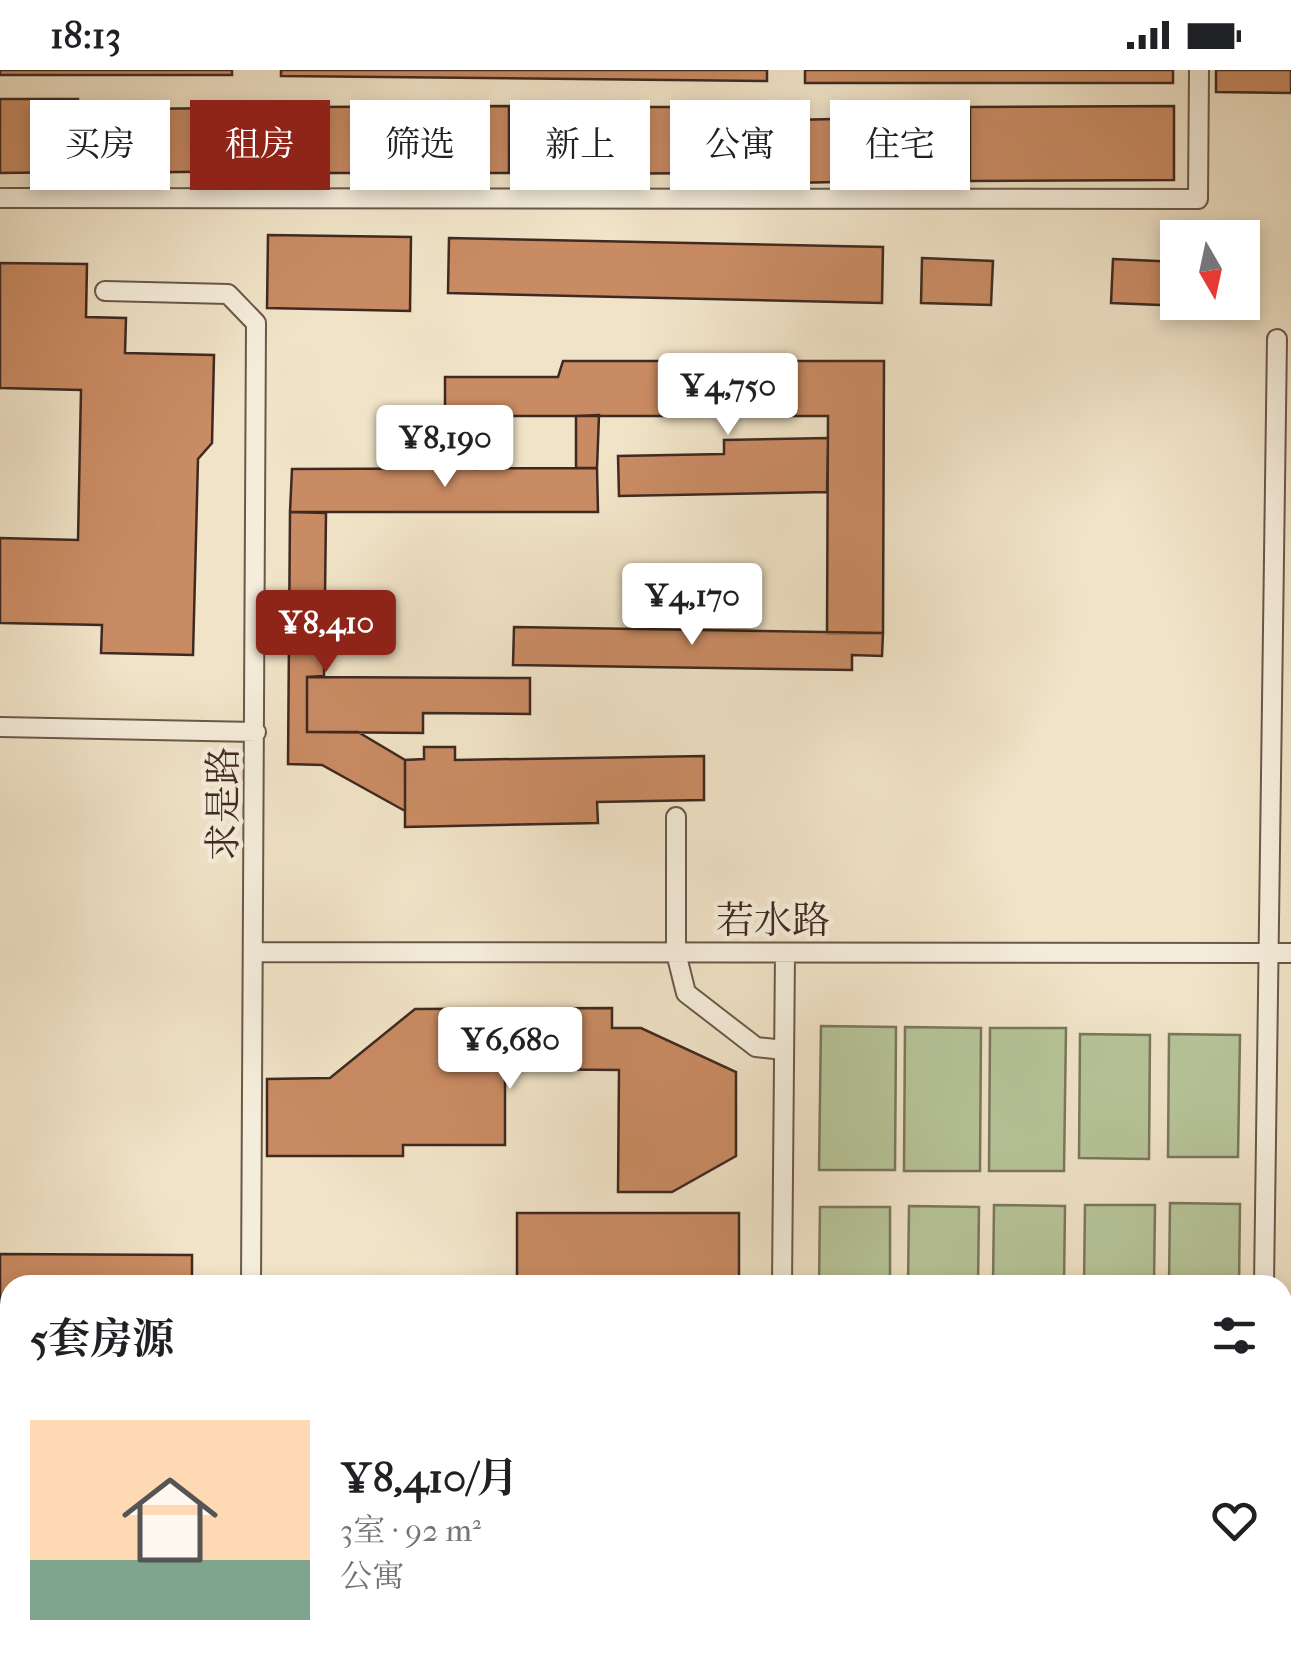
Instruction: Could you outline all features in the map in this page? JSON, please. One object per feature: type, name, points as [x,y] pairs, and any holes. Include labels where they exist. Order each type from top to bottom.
[{"type":"lane","points":[[0,198],[1198,199],[1199,70]]},
{"type":"lane","name":"求是路","points":[[104,290],[228,294],[256,323],[251,1275]]},
{"type":"lane","points":[[1264,1275],[1271,662],[1283,451],[1276,339]]},
{"type":"lane","points":[[1271,662],[1291,662]]},
{"type":"lane","points":[[0,727],[256,732]]},
{"type":"lane","points":[[676,817],[676,952],[686,993],[756,1047],[784,1050]]},
{"type":"lane","name":"若水路","points":[[255,952],[1291,953]]},
{"type":"lane","points":[[782,1275],[785,953]]},
{"type":"green space","points":[[821,1026],[896,1027],[895,1170],[819,1170]]},
{"type":"green space","points":[[905,1027],[981,1028],[980,1171],[904,1171]]},
{"type":"green space","points":[[990,1028],[1066,1028],[1064,1171],[989,1171]]},
{"type":"green space","points":[[1080,1034],[1150,1035],[1149,1159],[1079,1158]]},
{"type":"green space","points":[[1169,1034],[1240,1035],[1238,1157],[1168,1157]]},
{"type":"green space","points":[[1170,1203],[1240,1204],[1239,1275],[1169,1275]]},
{"type":"green space","points":[[994,1205],[1065,1206],[1064,1275],[993,1275]]},
{"type":"green space","points":[[1085,1205],[1155,1205],[1154,1275],[1084,1275]]},
{"type":"green space","points":[[909,1206],[979,1207],[978,1275],[908,1275]]},
{"type":"green space","points":[[820,1207],[890,1207],[890,1275],[819,1275]]},
{"type":"building","points":[[0,70],[232,70],[232,75],[0,75]]},
{"type":"building","points":[[281,70],[767,70],[767,81],[281,76]]},
{"type":"building","points":[[805,70],[1173,70],[1173,83],[805,83]]},
{"type":"building","points":[[1216,70],[1291,70],[1291,93],[1216,92]]},
{"type":"building","points":[[0,99],[78,99],[30,100],[30,173],[0,173]]},
{"type":"building","points":[[490,106],[509,106],[509,173],[490,173]]},
{"type":"building","points":[[1174,106],[1174,180],[970,181],[970,107]]},
{"type":"building","points":[[330,107],[350,107],[350,173],[330,173]]},
{"type":"building","points":[[650,107],[670,107],[670,173],[650,173]]},
{"type":"building","points":[[190,108],[190,172],[170,172],[170,109]]},
{"type":"building","points":[[830,119],[830,182],[810,183],[810,120]]},
{"type":"building","points":[[268,235],[411,237],[410,311],[267,308]]},
{"type":"building","points":[[449,238],[883,247],[882,303],[448,293]]},
{"type":"building","points":[[922,258],[993,261],[991,305],[921,303]]},
{"type":"building","points":[[1113,259],[1160,261],[1160,305],[1111,303]]},
{"type":"building","points":[[0,263],[87,264],[86,317],[126,318],[125,353],[214,355],[212,443],[198,459],[193,655],[101,653],[102,625],[0,623],[0,538],[78,540],[81,390],[0,388]]},
{"type":"building","points":[[563,361],[884,361],[883,633],[827,633],[828,416],[476,416],[476,469],[445,468],[445,377],[558,377]]},
{"type":"building","points":[[599,415],[597,468],[576,468],[576,416]]},
{"type":"building","points":[[828,438],[827,492],[619,496],[618,456],[724,454],[724,440]]},
{"type":"building","points":[[597,468],[598,512],[290,512],[292,469]]},
{"type":"building","points":[[290,512],[326,513],[324,676],[307,677],[307,732],[358,732],[405,760],[405,811],[322,765],[288,764]]},
{"type":"building","points":[[514,627],[883,633],[882,656],[852,655],[852,670],[513,665]]},
{"type":"building","points":[[307,677],[530,678],[530,714],[423,713],[423,733],[307,732]]},
{"type":"building","points":[[424,747],[455,747],[455,760],[704,756],[704,800],[597,802],[598,823],[405,827],[405,760],[424,759]]},
{"type":"building","points":[[612,1008],[612,1028],[641,1028],[736,1072],[736,1156],[672,1192],[618,1192],[619,1070],[505,1069],[505,1145],[403,1145],[403,1156],[267,1156],[267,1079],[330,1078],[415,1009]]},
{"type":"building","points":[[517,1213],[739,1213],[739,1275],[517,1275]]},
{"type":"building","points":[[0,1254],[192,1255],[192,1275],[0,1275]]}]
